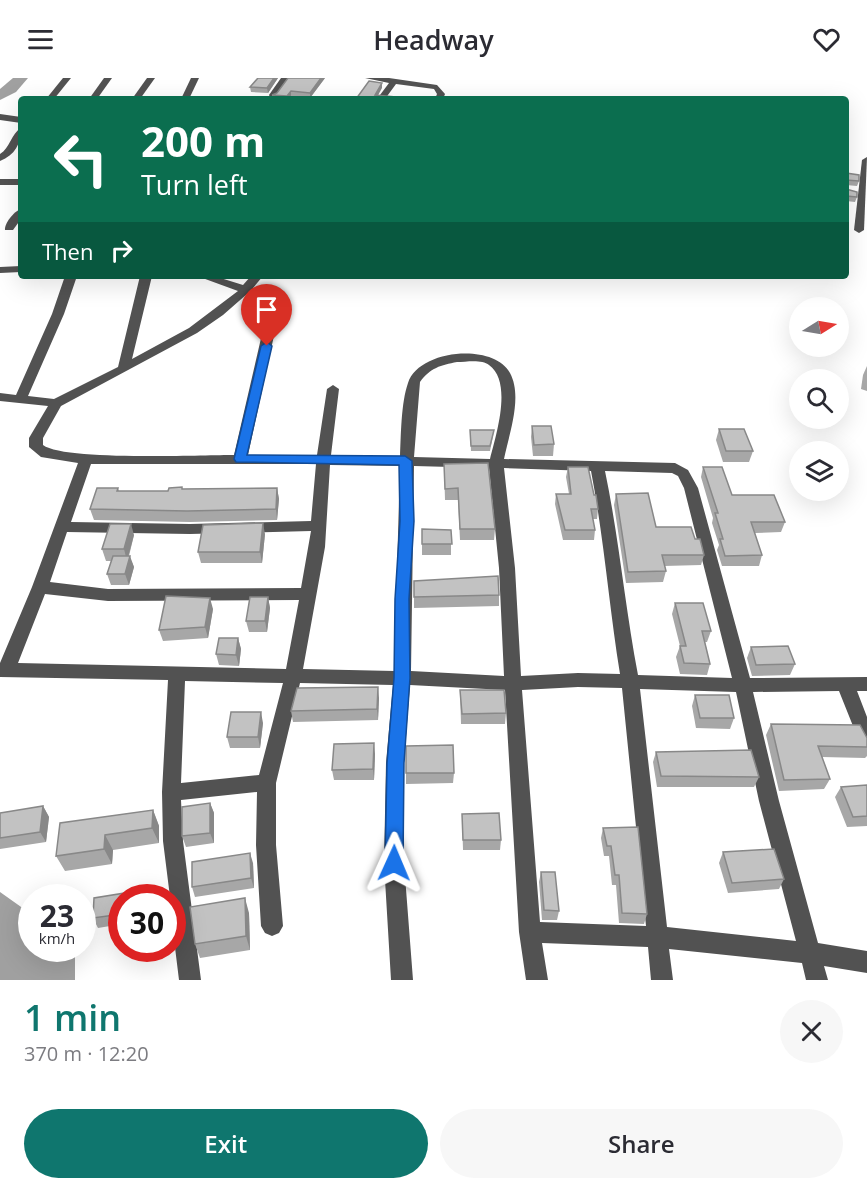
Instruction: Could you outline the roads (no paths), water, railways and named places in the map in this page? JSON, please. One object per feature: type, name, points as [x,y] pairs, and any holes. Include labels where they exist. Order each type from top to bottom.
[{"type":"street","points":[[52,96],[66,78]]},
{"type":"street","points":[[95,96],[108,78]]},
{"type":"street","points":[[138,96],[151,78]]},
{"type":"street","points":[[186,96],[195,78]]},
{"type":"street","points":[[273,95],[285,78]]},
{"type":"street","points":[[369,78],[436,87],[440,96]]},
{"type":"street","points":[[383,96],[394,81]]},
{"type":"street","points":[[0,117],[18,120]]},
{"type":"street","points":[[0,158],[10,152],[18,137]]},
{"type":"street","points":[[859,230],[867,160]]},
{"type":"street","points":[[0,182],[18,182]]},
{"type":"street","points":[[9,228],[18,216]]},
{"type":"street","points":[[0,270],[18,269]]},
{"type":"street","points":[[21,398],[70,279]]},
{"type":"street","points":[[124,367],[145,279]]},
{"type":"street","points":[[212,279],[266,296],[273,301],[274,308],[240,459]]},
{"type":"street","points":[[255,279],[246,291],[190,331],[56,403],[36,438],[36,447],[40,452],[51,455],[86,459],[405,461],[675,468],[688,480],[743,685],[769,801],[817,980]]},
{"type":"street","points":[[402,980],[394,863],[395,763],[402,678],[402,599],[407,521],[405,461],[414,382],[422,370],[434,363],[474,357],[494,362],[504,374],[508,393],[506,420],[496,463],[507,568],[530,932],[537,980]]},
{"type":"street","points":[[272,926],[266,845],[267,783],[292,676],[317,547],[323,460],[333,389]]},
{"type":"street","points":[[0,397],[56,403]]},
{"type":"street","points":[[86,459],[40,587],[4,670],[402,678],[513,683],[630,681],[743,685],[867,684]]},
{"type":"street","points":[[597,465],[609,525],[616,604],[630,681],[660,937],[662,980]]},
{"type":"street","points":[[62,527],[190,529],[318,526]]},
{"type":"street","points":[[40,587],[108,595],[307,594]]},
{"type":"street","points":[[177,673],[171,792],[173,841],[190,980]]},
{"type":"street","points":[[845,683],[867,740]]},
{"type":"street","points":[[171,792],[267,783]]},
{"type":"street","points":[[530,932],[660,937],[811,953],[867,962]]},
{"type":"waterway","points":[[0,95],[11,89],[21,78]]}]
